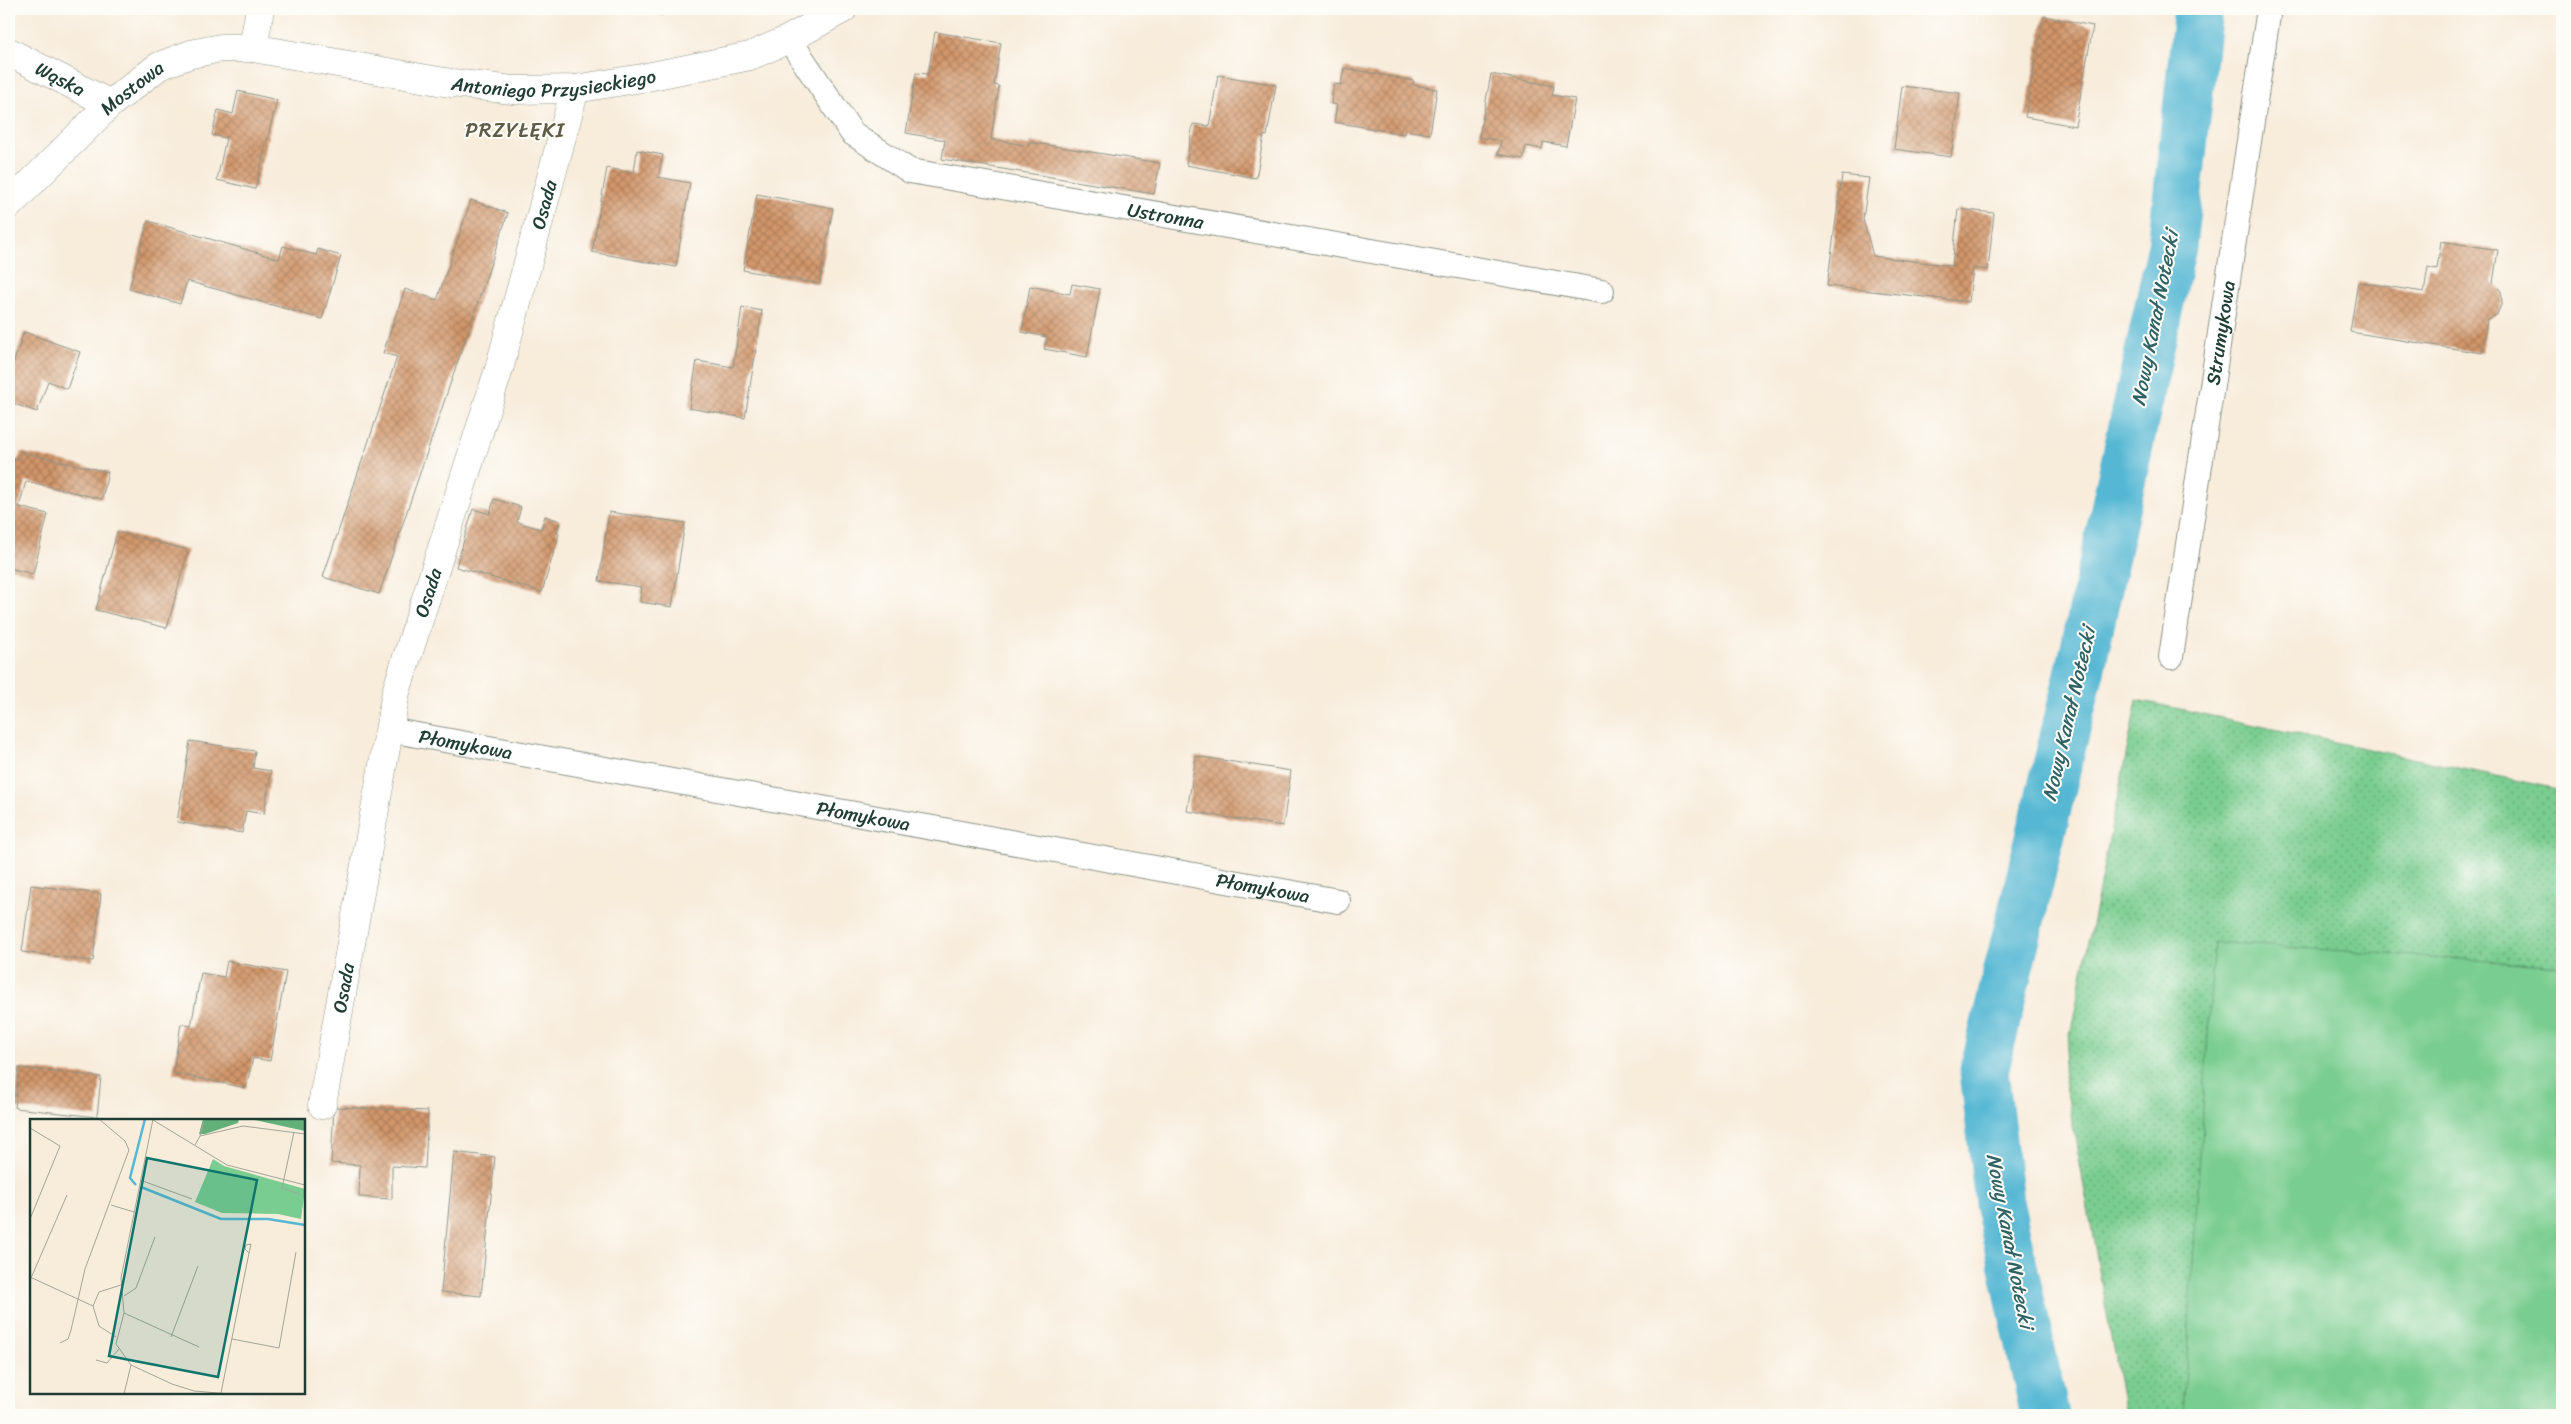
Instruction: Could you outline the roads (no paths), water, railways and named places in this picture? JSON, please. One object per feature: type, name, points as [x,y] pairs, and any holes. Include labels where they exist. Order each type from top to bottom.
[{"type":"street","points":[[253,48],[260,9]]},
{"type":"street","name":"Antoniego Przysieckiego","points":[[253,48],[444,82],[513,90],[575,89],[750,56],[789,39],[843,9]]},
{"type":"street","name":"Mostowa","points":[[9,205],[110,104],[159,66],[191,54],[214,49],[253,48]]},
{"type":"street","name":"Wąska","points":[[9,52],[110,104]]},
{"type":"street","name":"Osada","points":[[322,1105],[396,692],[499,369],[575,89]]},
{"type":"lane","name":"Strumykowa","points":[[2171,657],[2269,9]]},
{"type":"lane","name":"Ustronna","points":[[789,39],[852,133],[910,170],[1602,291]]},
{"type":"lane","name":"Płomykowa","points":[[389,730],[1338,901]]},
{"type":"waterway","name":"Nowy Kanał Notecki","points":[[2045,1415],[1999,1202],[1984,1071],[2082,662],[2172,246],[2198,9]]},
{"type":"district","name":"PRZYŁĘKI","points":[[515,130]]}]
